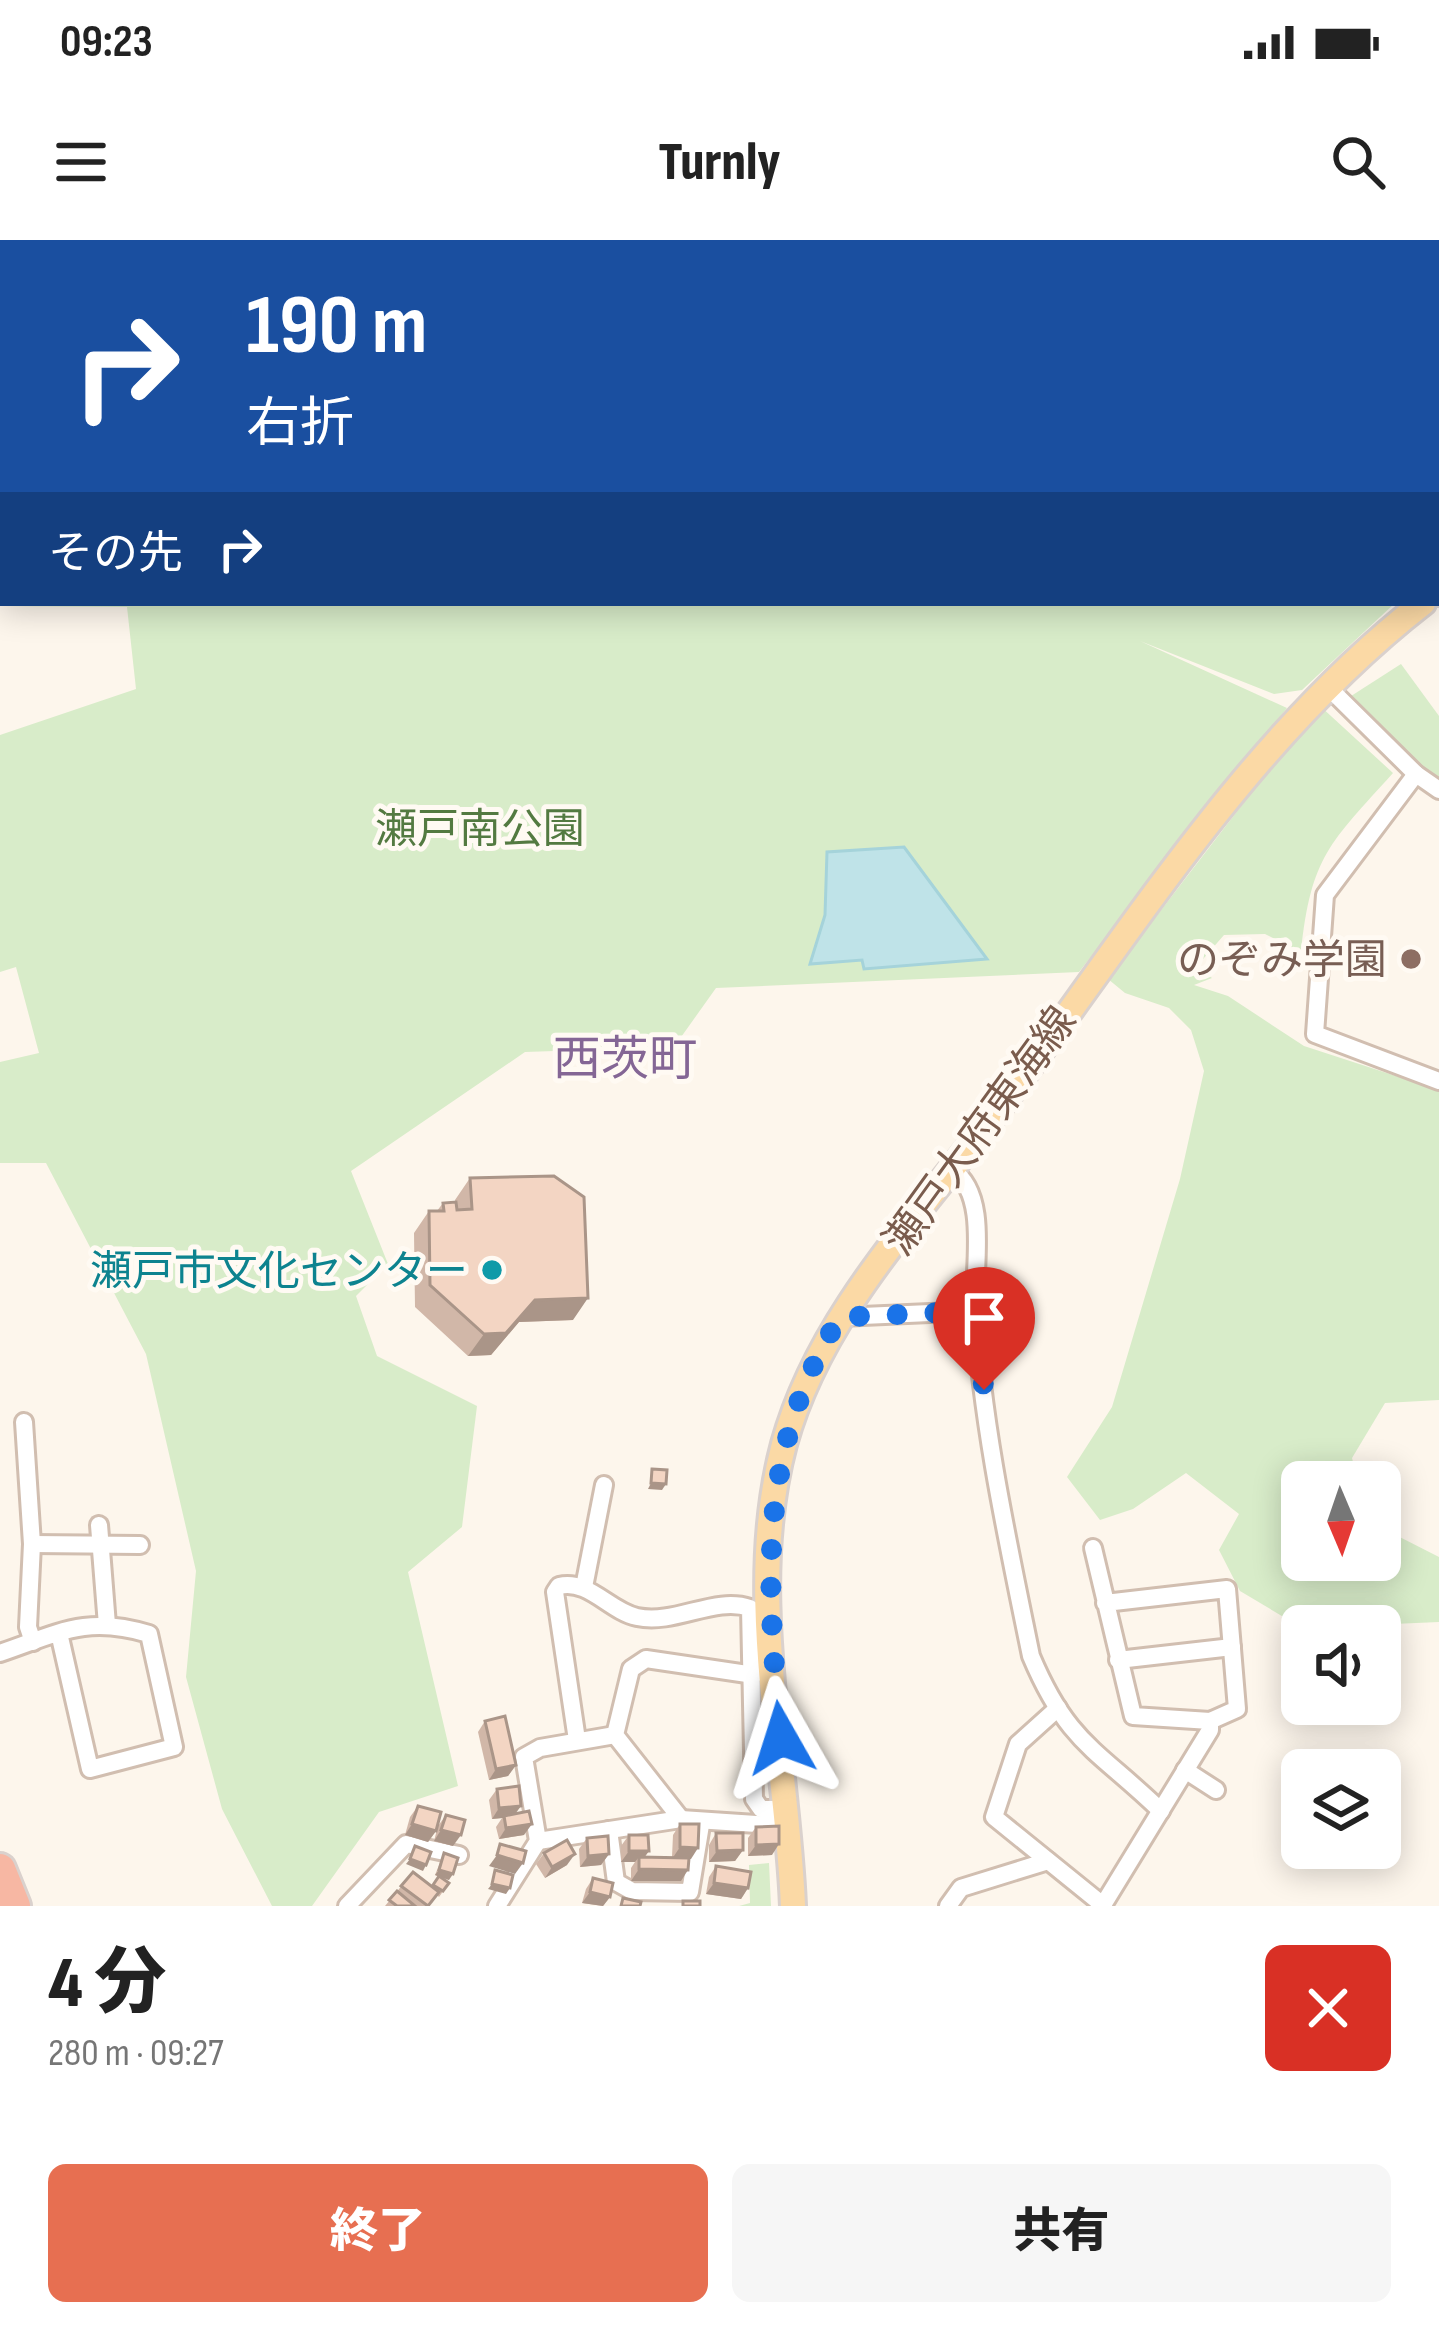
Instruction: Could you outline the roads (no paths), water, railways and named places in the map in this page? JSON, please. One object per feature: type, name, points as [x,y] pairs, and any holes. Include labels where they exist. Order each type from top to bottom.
[{"type":"highway","points":[[0,1869],[15,1906]]},
{"type":"main road","name":"瀬戸大府東海線","points":[[793,1906],[767,1601],[773,1505],[784,1446],[812,1361],[1098,969],[1325,685],[1420,606]]},
{"type":"street","points":[[1325,685],[1416,774],[1439,790]]},
{"type":"street","points":[[1416,774],[1325,895],[1315,1034],[1439,1082]]},
{"type":"street","points":[[952,1170],[964,1178],[974,1203],[975,1311],[1031,1656],[1058,1708],[1088,1751],[1161,1810]]},
{"type":"street","points":[[840,1317],[975,1311]]},
{"type":"street","points":[[24,1422],[32,1544],[28,1627],[33,1642]]},
{"type":"street","points":[[584,1587],[604,1485]]},
{"type":"street","points":[[99,1525],[107,1624]]},
{"type":"street","points":[[32,1544],[140,1545]]},
{"type":"street","points":[[1093,1548],[1105,1603],[1118,1660],[1133,1716],[1210,1721],[1229,1715],[1238,1702],[1227,1588],[1105,1603]]},
{"type":"street","points":[[577,1740],[555,1592],[569,1584],[584,1587],[611,1607],[636,1617],[667,1620],[735,1603],[750,1608],[754,1799],[761,1809],[787,1818]]},
{"type":"street","points":[[0,1653],[91,1622],[149,1634],[174,1747],[90,1769],[59,1633]]},
{"type":"street","points":[[1118,1660],[1232,1647]]},
{"type":"street","points":[[615,1735],[631,1669],[639,1660],[754,1675]]},
{"type":"street","points":[[1058,1708],[1018,1744],[994,1817],[1104,1905],[1210,1721]]},
{"type":"street","points":[[497,1906],[538,1841],[524,1757],[540,1748],[615,1735]]},
{"type":"street","points":[[615,1735],[681,1820]]},
{"type":"street","points":[[1185,1770],[1216,1790]]},
{"type":"street","points":[[538,1841],[681,1820],[701,1825],[787,1818]]},
{"type":"street","points":[[609,1830],[616,1882],[632,1891],[690,1892],[701,1825]]},
{"type":"street","points":[[347,1906],[406,1844],[459,1855]]},
{"type":"street","points":[[948,1906],[961,1888],[1048,1861]]},
{"type":"water","points":[[904,847],[987,959],[864,969],[862,960],[810,964],[825,915],[827,852]]},
{"type":"place","name":"のぞみ学園","points":[[1411,959]]},
{"type":"place","name":"瀬戸市文化センター","points":[[492,1270]]},
{"type":"district","name":"西茨町","points":[[625,1058]]},
{"type":"park label","name":"瀬戸南公園","points":[[480,828]]}]
